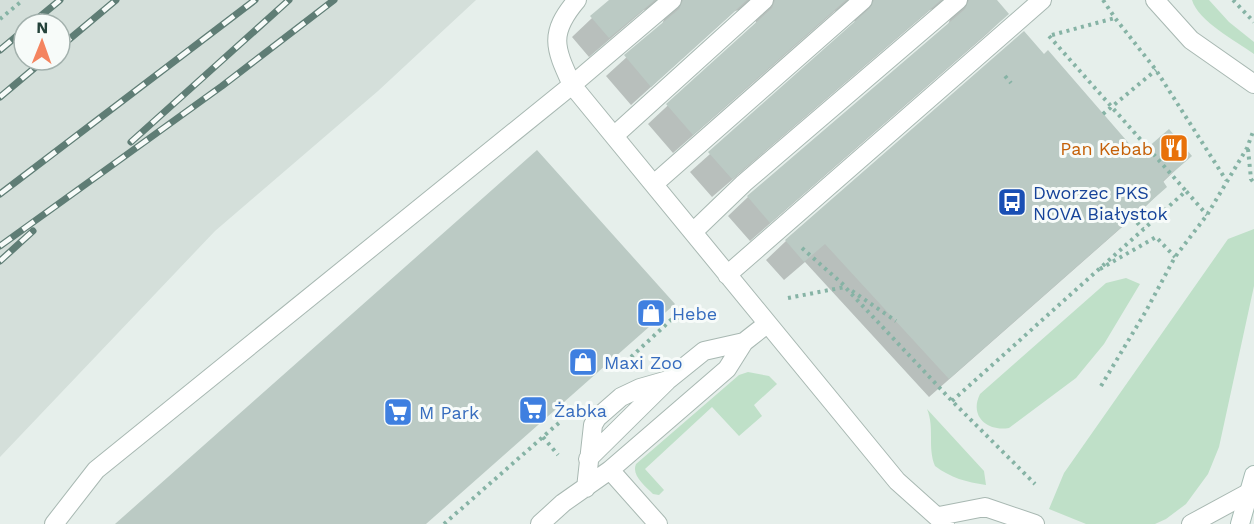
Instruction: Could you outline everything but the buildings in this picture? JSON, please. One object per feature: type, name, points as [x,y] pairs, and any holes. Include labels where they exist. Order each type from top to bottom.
[{"type":"street","points":[[577,0],[560,25],[556,50],[572,85],[897,481],[942,520],[985,507],[1035,524]]},
{"type":"street","points":[[54,524],[96,470],[572,85],[672,0]]},
{"type":"street","points":[[615,135],[764,0]]},
{"type":"street","points":[[654,184],[863,0]]},
{"type":"street","points":[[693,232],[744,183],[958,0]]},
{"type":"street","points":[[727,275],[1042,0]]},
{"type":"street","points":[[1155,0],[1191,40],[1254,84]]},
{"type":"street","points":[[540,524],[563,503],[610,470],[727,369],[744,342],[767,324]]},
{"type":"street","points":[[586,488],[588,459],[669,380],[704,351],[744,342]]},
{"type":"street","points":[[610,470],[658,524]]},
{"type":"street","points":[[1191,524],[1252,484]]},
{"type":"street","points":[[1240,524],[1252,484]]},
{"type":"path","points":[[0,19],[23,0]]},
{"type":"path","points":[[1102,0],[1156,70],[1226,180]]},
{"type":"path","points":[[1233,0],[1254,22]]},
{"type":"path","points":[[1041,44],[1049,36],[1115,18]]},
{"type":"path","points":[[1049,36],[1207,215]]},
{"type":"path","points":[[1103,114],[1156,70]]},
{"type":"path","points":[[1005,76],[1011,83]]},
{"type":"path","points":[[1101,386],[1175,257],[1207,215],[1226,180],[1248,148],[1254,129]]},
{"type":"path","points":[[1248,148],[1248,165],[1254,183]]},
{"type":"path","points":[[952,401],[1186,191]]},
{"type":"path","points":[[1132,217],[1143,229]]},
{"type":"path","points":[[1092,274],[1156,237],[1175,257]]},
{"type":"path","points":[[805,252],[845,287],[896,321]]},
{"type":"shaded area","points":[[0,0],[476,0],[378,91],[215,231],[0,457]]},
{"type":"green space","points":[[1192,0],[1209,0],[1229,22],[1254,42],[1254,54],[1210,23]]},
{"type":"green space","points":[[1254,229],[1254,286],[1219,447],[1208,474],[1186,504],[1155,524],[1086,524],[1049,509],[1064,473],[1228,239]]},
{"type":"green space","points":[[1126,278],[1140,284],[1104,344],[1076,378],[1009,428],[1001,429],[982,421],[977,409],[980,394],[1106,283]]},
{"type":"green space","points":[[748,372],[769,376],[777,384],[754,405],[762,416],[739,436],[712,407],[645,469],[664,490],[659,495],[653,494],[637,476],[636,464],[739,375]]},
{"type":"green space","points":[[927,409],[984,471],[986,485],[959,479],[935,466]]},
{"type":"railway","points":[[46,12],[60,0]]},
{"type":"railway","points":[[72,37],[116,0]]},
{"type":"railway","points":[[0,194],[255,0]]},
{"type":"railway","points":[[131,142],[289,0]]},
{"type":"railway","points":[[0,246],[222,86],[334,0]]},
{"type":"railway","points":[[0,50],[12,40]]},
{"type":"railway","points":[[0,97],[30,72]]},
{"type":"railway","points":[[0,261],[33,231]]},
{"type":"place","name":"Pan Kebab","points":[[1174,148]]},
{"type":"place","name":"Dworzec PKS NOVA Białystok","points":[[1012,202]]},
{"type":"place","name":"Hebe","points":[[651,313]]},
{"type":"place","name":"Maxi Zoo","points":[[583,362]]},
{"type":"place","name":"Żabka","points":[[533,410]]},
{"type":"place","name":"M Park","points":[[398,412]]}]
